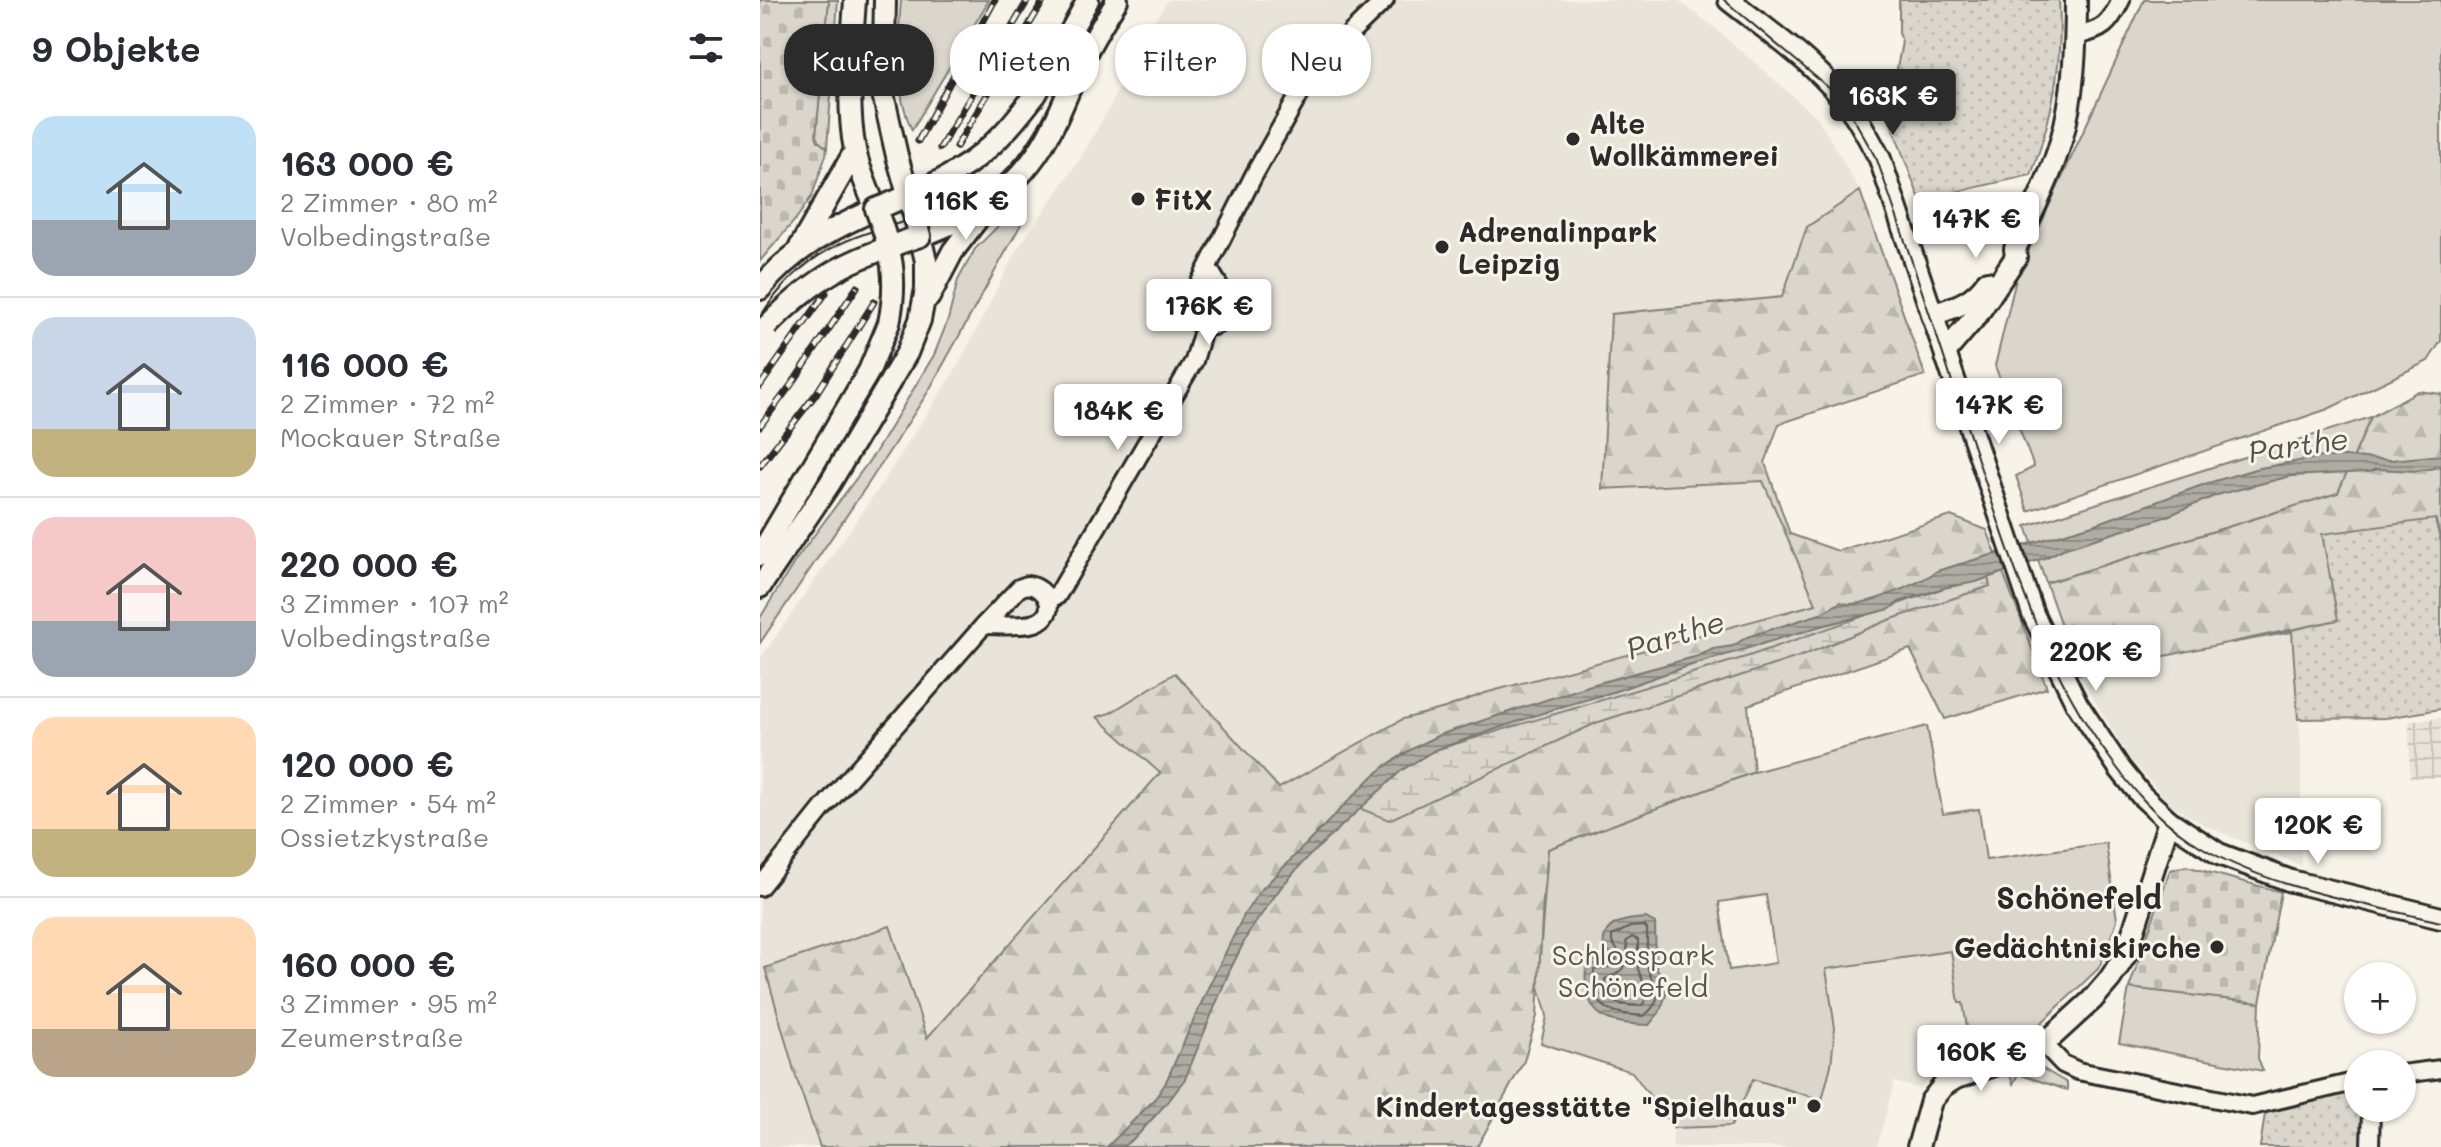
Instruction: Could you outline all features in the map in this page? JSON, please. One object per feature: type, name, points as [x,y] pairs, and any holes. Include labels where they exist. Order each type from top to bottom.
[{"type":"main road","points":[[760,555],[869,371],[889,323],[894,288],[893,266],[855,151],[852,79],[855,0]]},
{"type":"main road","points":[[885,0],[883,94],[891,135],[920,236],[927,275],[921,314]]},
{"type":"main road","points":[[760,289],[798,250],[834,228],[970,163],[996,140],[1036,94],[1088,0]]},
{"type":"main road","points":[[763,330],[817,280],[847,262],[957,221],[1007,189],[1033,161],[1117,0]]},
{"type":"main road","points":[[1729,0],[1811,66],[1853,113],[1880,159],[2017,570],[2045,643],[2077,704],[2120,769],[2141,795],[2169,821],[2219,854],[2256,870],[2315,888],[2441,918]]},
{"type":"main road","points":[[1946,357],[1947,350],[1977,315],[2016,257],[2015,249],[2061,140],[2072,84],[2076,0]]},
{"type":"main road","points":[[798,250],[855,151]]},
{"type":"main road","points":[[760,587],[837,470],[907,353],[921,314],[953,251],[989,203]]},
{"type":"main road","points":[[1932,315],[1975,298],[2008,253],[2015,249]]},
{"type":"main road","points":[[1918,1147],[1931,1101],[1943,1086],[2044,1044],[2110,979],[2126,954],[2169,821]]},
{"type":"street","points":[[1208,267],[1228,308],[1220,323],[1204,327],[1191,317],[1189,308],[1208,267],[1254,175],[1303,88],[1328,55],[1385,0]]},
{"type":"street","points":[[2076,36],[2097,31],[2112,20],[2121,0]]},
{"type":"street","points":[[1048,598],[1057,596],[1187,374],[1204,327]]},
{"type":"street","points":[[760,887],[823,808],[984,625],[1019,588],[1036,586],[1048,598],[1049,607],[1040,621],[984,625]]},
{"type":"street","points":[[2044,1044],[2063,1064],[2078,1071],[2252,1106],[2344,1084]]},
{"type":"street","points":[[2416,1072],[2441,1069]]},
{"type":"street","points":[[2370,1147],[2371,1122]]},
{"type":"shaded area","points":[[1168,0],[1678,0],[1715,28],[1818,118],[1860,191],[1807,227],[1782,297],[1611,314],[1602,489],[1763,481],[1816,604],[1485,693],[1403,719],[1279,788],[1175,673],[1098,717],[1161,772],[926,1039],[765,968],[820,1147],[760,1147],[760,659],[879,488],[959,364],[1016,251],[1080,159],[1115,96],[1246,96],[1246,24],[1152,24]]},
{"type":"shaded area","points":[[2292,632],[2301,745],[2301,866],[2204,825],[2170,804],[2130,759],[2078,674]]},
{"type":"shaded area","points":[[2441,718],[2441,778],[2410,778],[2409,721]]},
{"type":"shaded area","points":[[1952,951],[1959,1002],[1963,1002],[1973,1058],[1933,1076],[1920,1089],[1894,1082],[1877,1147],[1672,1147],[1674,1128],[1731,1126],[1753,1079],[1833,1031],[1826,969]]},
{"type":"green space","points":[[760,0],[829,0],[827,24],[784,24],[784,96],[820,96],[816,135],[827,148],[812,196],[760,261]]},
{"type":"green space","points":[[829,0],[838,0],[836,24],[827,24]]},
{"type":"green space","points":[[901,0],[989,0],[975,24],[950,24],[950,66],[934,93],[934,24],[900,24]]},
{"type":"green space","points":[[1899,0],[2059,0],[2055,89],[2031,175],[1920,200],[1888,115],[1895,111],[1893,89],[1902,42]]},
{"type":"green space","points":[[2144,0],[2441,0],[2441,341],[2428,361],[2328,409],[2028,511],[2016,476],[2034,467],[1995,366],[2017,275]]},
{"type":"green space","points":[[820,96],[831,96],[827,148],[816,135]]},
{"type":"green space","points":[[901,96],[932,96],[912,130],[906,114]]},
{"type":"green space","points":[[1860,191],[1925,375],[1779,424],[1765,463],[1790,534],[1838,551],[1951,516],[1987,530],[2047,688],[1945,719],[1910,649],[1748,705],[1754,772],[1548,849],[1537,1016],[1524,1061],[1477,1147],[820,1147],[795,1074],[765,968],[890,926],[927,1038],[1160,773],[1097,717],[1110,713],[1175,673],[1279,788],[1403,719],[1485,693],[1816,604],[1763,481],[1602,489],[1611,314],[1782,297],[1807,227]]},
{"type":"green space","points":[[1014,210],[1025,217],[928,392],[760,643],[760,618],[795,561],[875,453],[934,355],[948,320],[958,280],[975,249]]},
{"type":"green space","points":[[2418,391],[2441,394],[2441,543],[2436,520],[2338,620],[2078,674],[2046,583],[2338,493],[2371,417]]},
{"type":"green space","points":[[2371,417],[2338,493],[2046,583],[2026,526]]},
{"type":"green space","points":[[2435,519],[2441,543],[2441,709],[2386,718],[2298,719],[2292,632],[2231,643],[2338,620],[2322,534]]},
{"type":"green space","points":[[1987,573],[1990,586],[1889,620],[1804,655],[1596,723],[1389,820],[1356,807],[1415,756],[1749,656]]},
{"type":"green space","name":"Schlosspark Schönefeld","points":[[1927,726],[1943,814],[1979,809],[1986,860],[2106,843],[2117,920],[2098,969],[2036,1028],[2012,1041],[1983,1048],[1973,1059],[1933,1077],[1925,1054],[1938,1041],[1958,1040],[1972,1057],[1951,951],[1826,969],[1835,1028],[1831,1065],[1822,1100],[1753,1079],[1731,1126],[1674,1128],[1632,1072],[1541,1043],[1547,1016],[1538,983],[1548,849],[1754,772]],"holes":[[[1766,895],[1776,963],[1729,970],[1719,902]]]},
{"type":"green space","points":[[2186,866],[2281,892],[2260,1003],[2129,988],[2170,870]]},
{"type":"green space","points":[[2129,988],[2260,1003],[2258,1058],[2263,1071],[2119,1043]]},
{"type":"green space","points":[[2030,1065],[2067,1083],[2067,1090],[2018,1074],[2013,1084],[2010,1075],[2005,1076],[2004,1072]]},
{"type":"green space","points":[[2344,1089],[2344,1122],[2365,1122],[2364,1147],[2260,1147],[2265,1114],[2288,1102]]},
{"type":"water","points":[[2441,455],[2441,467],[2416,471],[2376,469],[2369,472],[2291,476],[2217,495],[2165,517],[2063,549],[1976,582],[1943,588],[1899,602],[1890,609],[1821,626],[1676,670],[1435,750],[1402,770],[1307,858],[1282,886],[1249,932],[1185,1079],[1136,1137],[1122,1147],[1107,1147],[1154,1100],[1165,1084],[1209,986],[1244,915],[1259,892],[1374,775],[1397,758],[1439,735],[1591,685],[1698,656],[1713,649],[1733,646],[1747,637],[1820,614],[1841,602],[1860,603],[1874,599],[1937,571],[2096,524],[2255,469],[2321,457],[2391,460]]},
{"type":"water","points":[[1646,918],[1655,923],[1656,967],[1665,984],[1666,995],[1659,1013],[1649,1025],[1607,1018],[1599,1014],[1589,998],[1587,967],[1590,961],[1609,959],[1610,952],[1604,949],[1604,940],[1610,928],[1622,921]]},
{"type":"tram line","points":[[760,317],[790,278],[830,249],[850,239],[955,205],[993,182],[1032,137],[1105,0]]},
{"type":"tram line","points":[[1724,0],[1830,89],[1851,114],[1877,160],[2030,608],[2064,685],[2118,769],[2145,802],[2166,821],[2189,839],[2245,869],[2310,891],[2441,922]]},
{"type":"railway","points":[[918,141],[995,0]]},
{"type":"railway","points":[[940,148],[1028,0]]},
{"type":"railway","points":[[956,147],[1044,0]]},
{"type":"railway","points":[[760,426],[857,287]]},
{"type":"railway","points":[[760,386],[826,293]]},
{"type":"railway","points":[[760,466],[816,394],[874,302]]},
{"type":"place","name":"Alte Wollkämmerei","points":[[1573,139]]},
{"type":"place","name":"FitX","points":[[1138,199]]},
{"type":"place","name":"Adrenalinpark Leipzig","points":[[1442,247]]},
{"type":"place","name":"Gedächtniskirche","points":[[2217,947]]},
{"type":"place","name":"Kindertagesstätte \"Spielhaus\"","points":[[1814,1106]]},
{"type":"district","name":"Schönefeld","points":[[2079,897]]},
{"type":"water label","name":"Parthe","points":[[2298,444]]},
{"type":"water label","name":"Parthe","points":[[1675,634]]}]
